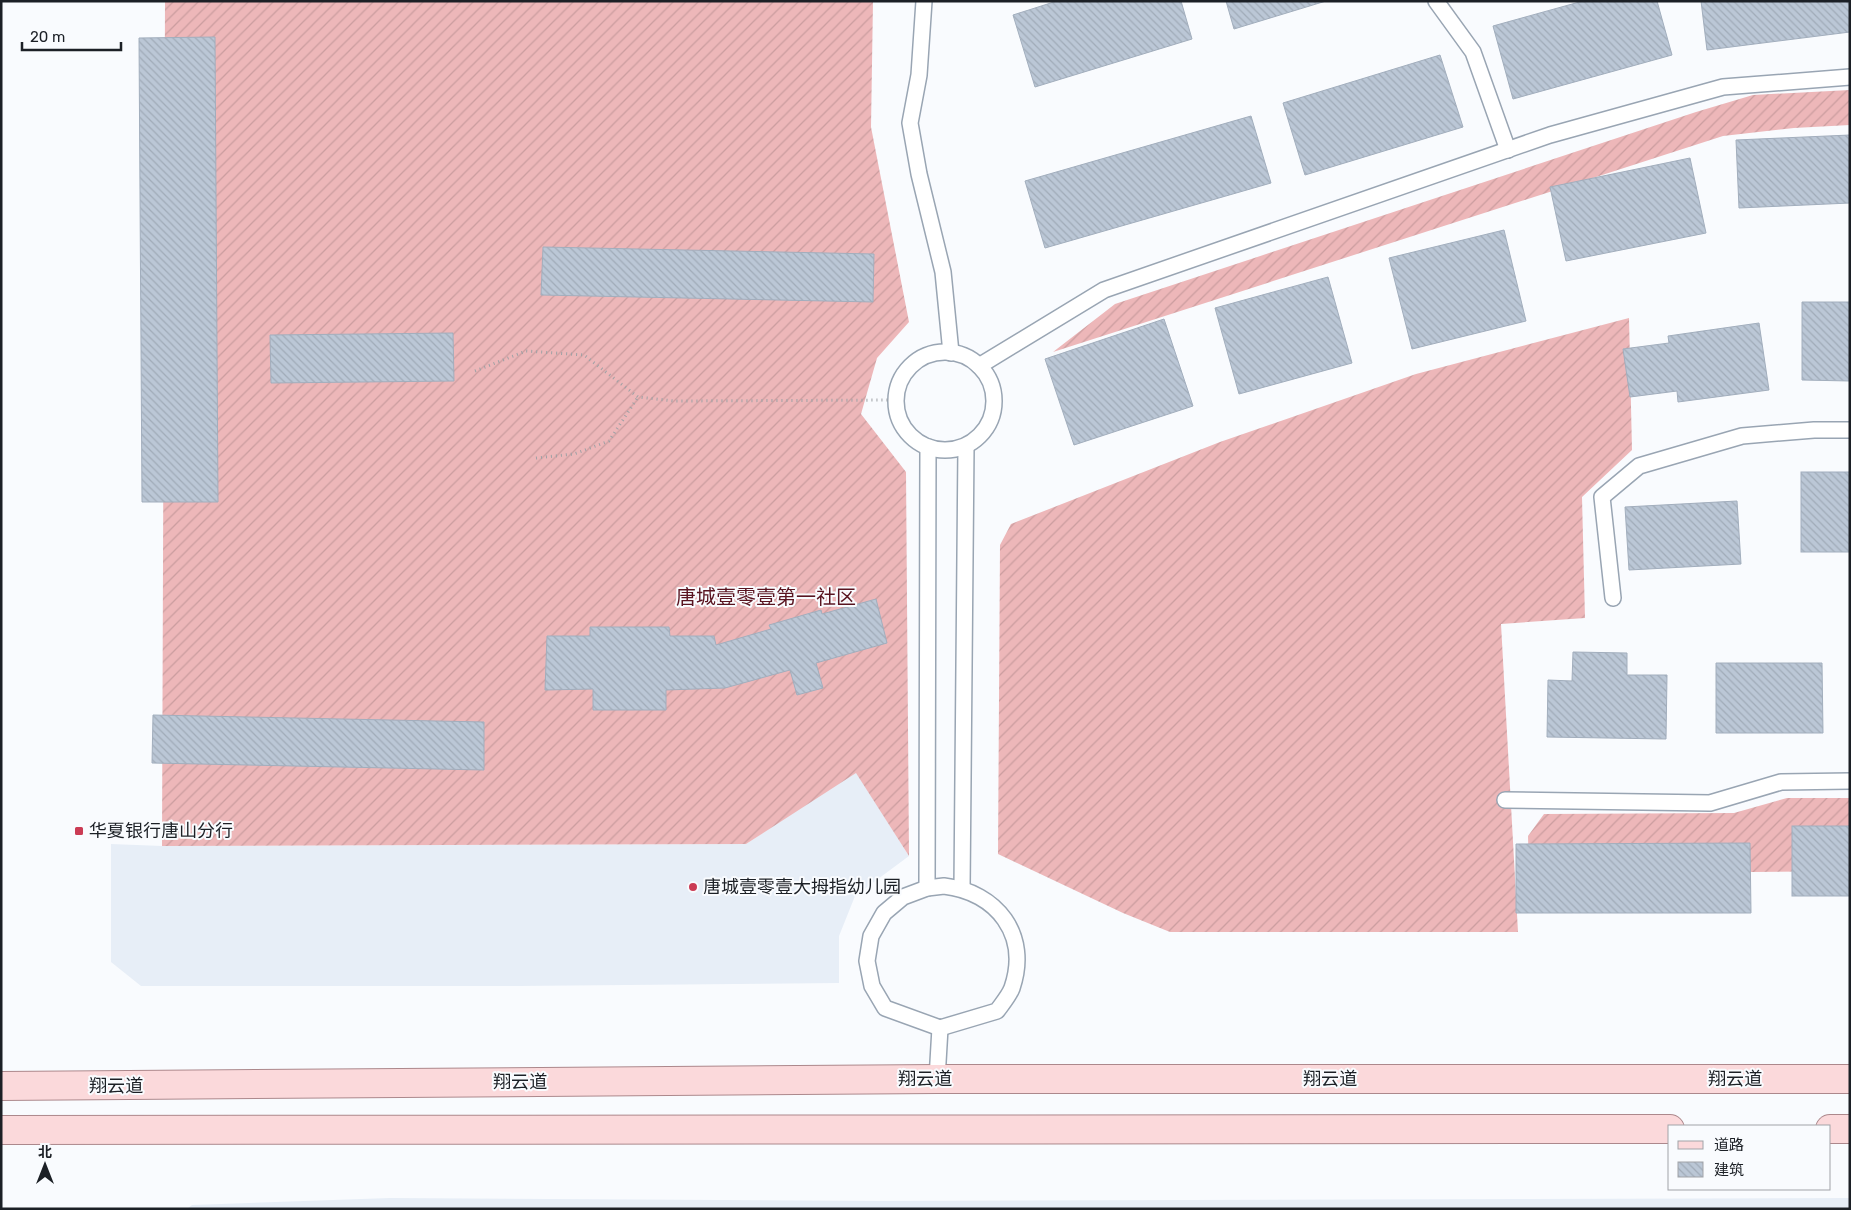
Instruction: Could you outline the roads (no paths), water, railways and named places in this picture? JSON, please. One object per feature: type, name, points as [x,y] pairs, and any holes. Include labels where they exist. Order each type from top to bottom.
[{"type":"main road","name":"翔云道","points":[[1,1086],[937,1079],[1850,1079]]},
{"type":"main road","points":[[1,1130],[1668,1129]]},
{"type":"main road","points":[[1831,1129],[1850,1129]]},
{"type":"lane","points":[[924,1],[919,75],[910,123],[919,174],[943,272],[951,353]]},
{"type":"lane","points":[[1436,1],[1473,52],[1508,150]]},
{"type":"lane","points":[[980,366],[1104,290],[1550,135],[1723,87],[1850,77]]},
{"type":"lane","points":[[951,353],[966,357],[980,366],[989,378],[994,394],[994,409],[989,425],[979,437],[966,446],[953,450],[928,447],[915,440],[905,428],[898,415],[896,400],[899,384],[907,371],[920,360],[935,354],[951,353]]},
{"type":"lane","points":[[1612,598],[1602,497],[1639,466],[1742,436],[1814,430],[1850,430]]},
{"type":"lane","points":[[962,888],[966,446]]},
{"type":"lane","points":[[927,888],[928,447]]},
{"type":"lane","points":[[1505,800],[1710,803],[1781,782],[1850,781]]},
{"type":"lane","points":[[944,886],[962,888],[985,899],[1004,917],[1014,940],[1017,965],[1011,990],[997,1011],[940,1028],[884,1008],[872,986],[867,961],[872,936],[884,913],[903,897],[927,888],[944,886]]},
{"type":"lane","points":[[937,1079],[940,1028]]},
{"type":"place","name":"华夏银行唐山分行","points":[[79,831]]},
{"type":"place","name":"唐城壹零壹大拇指幼儿园","points":[[693,887]]},
{"type":"district","name":"唐城壹零壹第一社区","points":[[766,597]]}]
